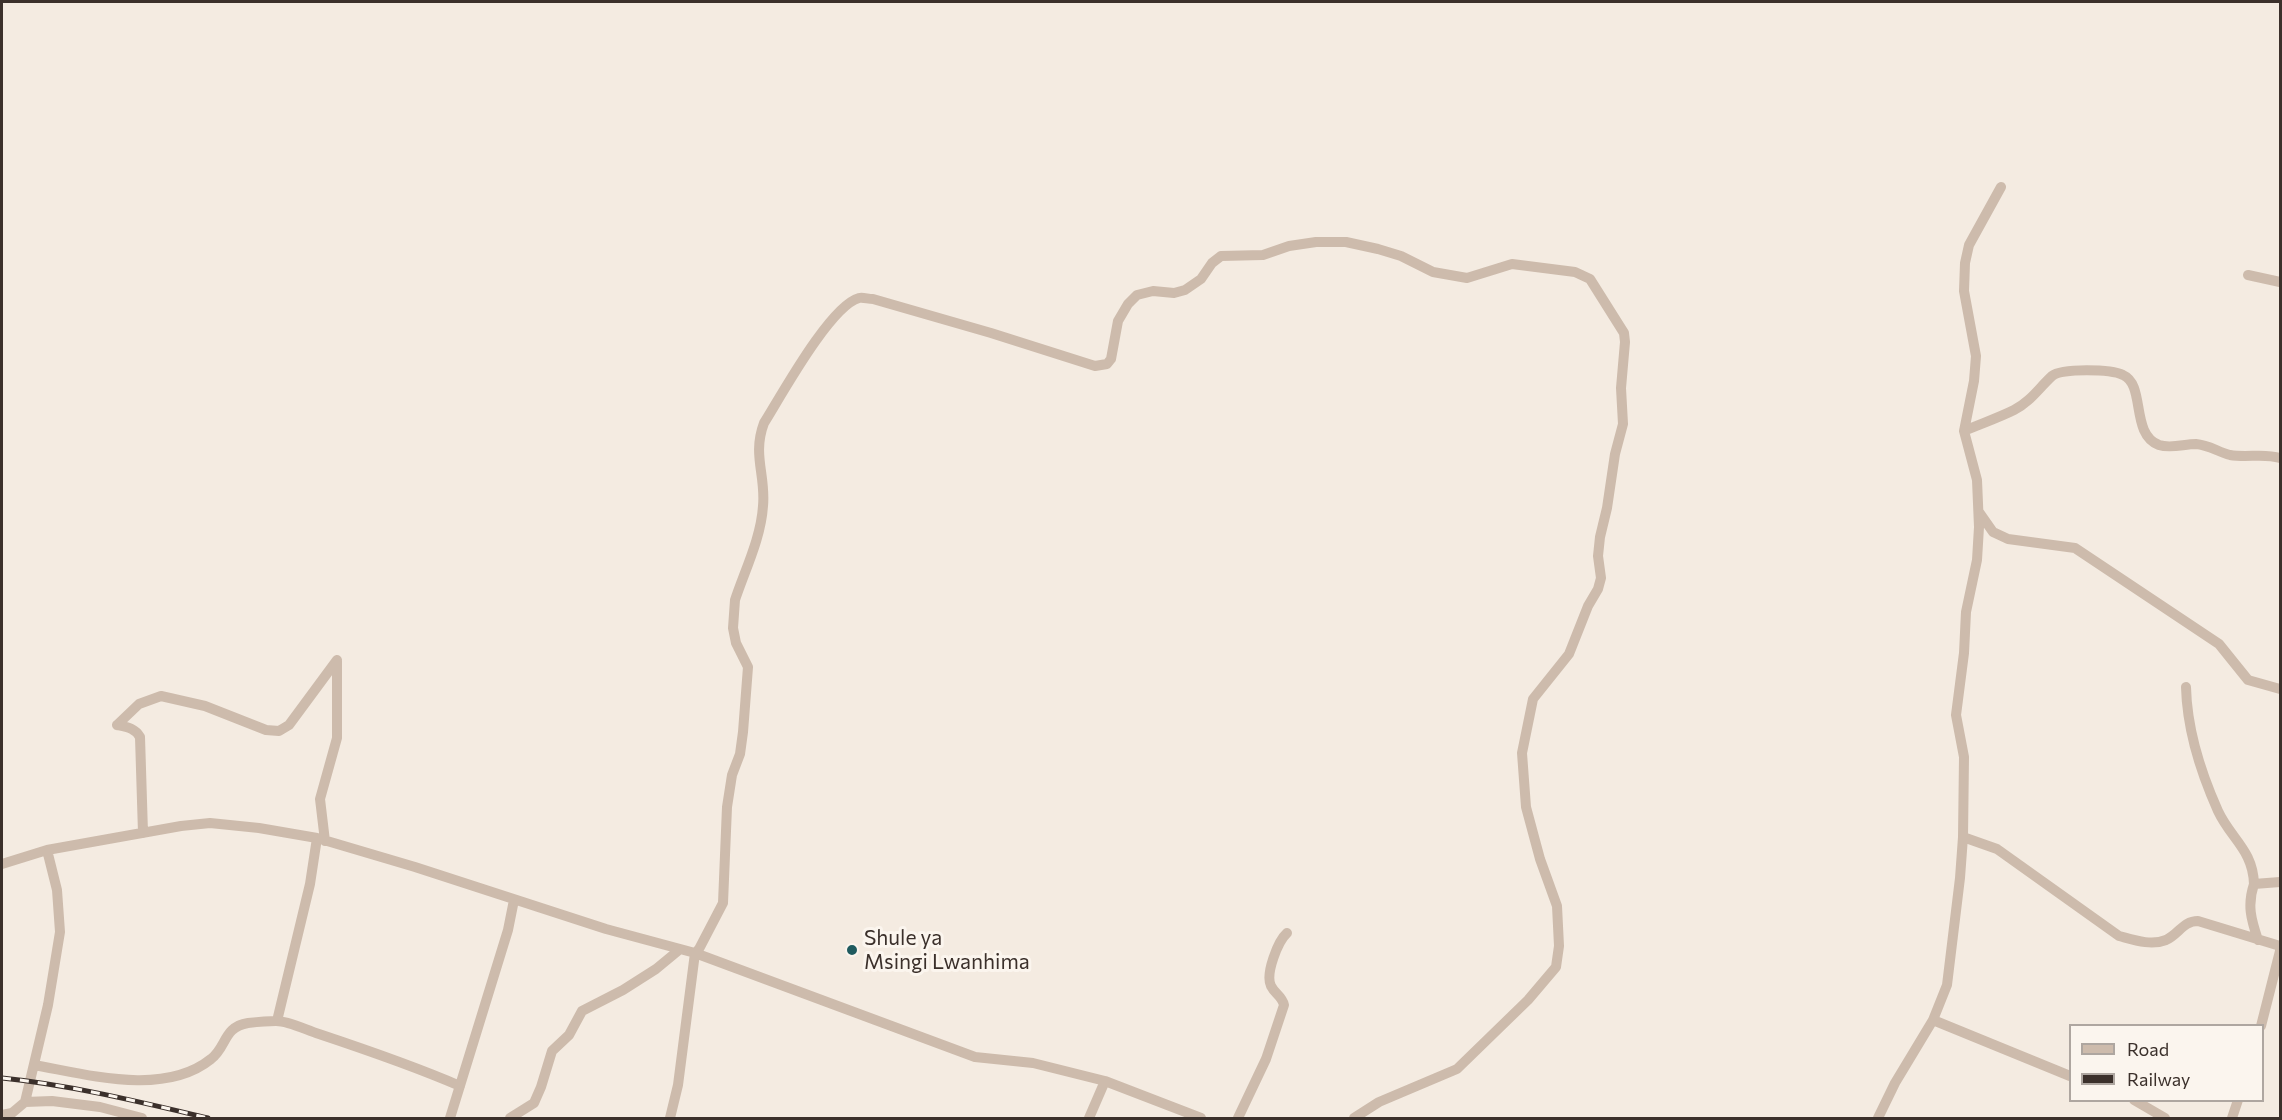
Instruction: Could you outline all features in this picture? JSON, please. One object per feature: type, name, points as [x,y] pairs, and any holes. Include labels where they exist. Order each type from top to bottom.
[{"type":"street","points":[[1878,1119],[1895,1083],[1933,1020],[1947,985],[1963,837],[1964,757],[1956,715],[1964,653],[1966,612],[1977,560],[1979,512],[1977,480],[1964,431],[1974,381],[1976,356],[1964,291],[1965,263],[1969,245],[2001,187]]},
{"type":"street","points":[[670,1119],[678,1086],[695,953],[699,950],[723,903],[727,807],[732,775],[740,754],[748,668],[736,643],[733,613],[735,600],[761,522],[764,505],[758,446],[760,435],[764,423],[819,337],[838,313],[849,304],[860,298],[873,299],[1095,366],[1107,364],[1111,359],[1118,321],[1128,304],[1137,295],[1153,291],[1174,293],[1185,290],[1201,279],[1215,260],[1225,255],[1263,255],[1300,244],[1346,242],[1401,256],[1433,272],[1467,278],[1512,264],[1575,272],[1590,279],[1624,333],[1625,342],[1621,388],[1623,424],[1615,454],[1600,537],[1598,556],[1601,578],[1569,654],[1533,699],[1522,753],[1526,807],[1540,859],[1557,906],[1559,946],[1556,967],[1528,1000],[1457,1069],[1379,1102],[1354,1119]]},
{"type":"street","points":[[2248,275],[2280,282]]},
{"type":"street","points":[[1964,431],[2015,409],[2033,397],[2056,373],[2080,370],[2117,372],[2132,381],[2140,420],[2149,436],[2159,444],[2204,445],[2229,454],[2259,454],[2280,458]]},
{"type":"street","points":[[1979,512],[1994,532],[2008,540],[2075,548],[2219,644],[2248,680],[2280,689]]},
{"type":"street","points":[[142,833],[140,737],[130,728],[117,725],[139,704],[161,696],[205,706],[266,730],[279,731],[293,720],[337,660],[337,738],[320,799],[321,840],[277,1021]]},
{"type":"street","points":[[2186,687],[2188,718],[2202,771],[2223,820],[2241,844],[2253,868],[2254,884],[2249,910],[2258,940]]},
{"type":"street","points":[[2,864],[47,850],[210,823],[248,826],[321,840],[695,953],[975,1057],[1033,1063],[1105,1081],[1201,1119]]},
{"type":"street","points":[[1963,837],[1997,849],[2119,936],[2136,941],[2156,942],[2167,939],[2191,921],[2198,921],[2280,946]]},
{"type":"street","points":[[2,1115],[12,1113],[25,1102],[48,1005],[61,917],[47,850]]},
{"type":"street","points":[[2254,884],[2280,882]]},
{"type":"street","points":[[450,1119],[508,930],[514,900]]},
{"type":"street","points":[[1238,1119],[1266,1059],[1284,1005],[1283,999],[1270,986],[1269,978],[1275,953],[1281,939],[1287,933]]},
{"type":"street","points":[[510,1119],[534,1103],[552,1051],[569,1035],[582,1011],[623,990],[656,969],[679,950]]},
{"type":"street","points":[[2262,1024],[2280,951]]},
{"type":"street","points":[[1933,1020],[2069,1076]]},
{"type":"street","points":[[34,1065],[141,1081],[168,1077],[189,1071],[211,1059],[226,1035],[234,1028],[246,1023],[277,1021],[408,1064],[460,1086]]},
{"type":"street","points":[[1089,1119],[1105,1081]]},
{"type":"street","points":[[25,1102],[78,1103],[142,1119]]},
{"type":"street","points":[[2136,1102],[2165,1119]]},
{"type":"street","points":[[2232,1119],[2238,1102]]},
{"type":"railway","points":[[2,1078],[80,1090],[208,1118]]},
{"type":"place","name":"Shule ya Msingi Lwanhima","points":[[852,950]]}]
